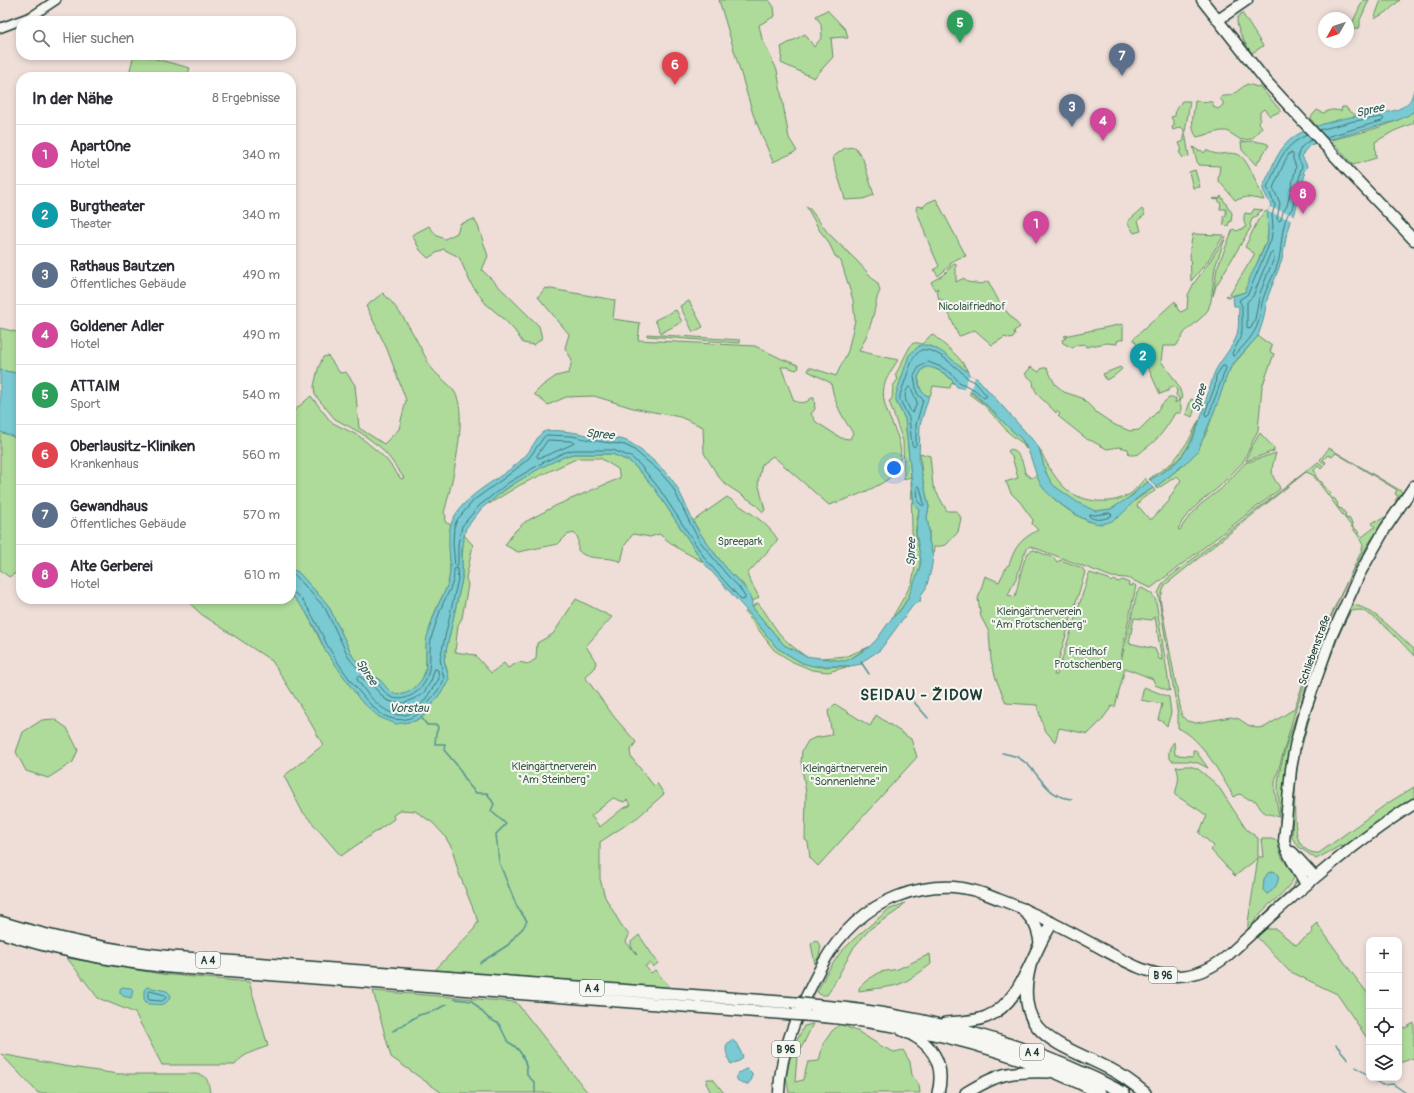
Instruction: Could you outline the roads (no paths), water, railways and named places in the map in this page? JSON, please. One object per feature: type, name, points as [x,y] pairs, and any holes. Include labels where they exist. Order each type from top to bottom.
[{"type":"highway","points":[[1023,909],[1037,927],[1040,943]]},
{"type":"highway","name":"A 4","points":[[0,922],[70,941],[145,954],[645,1002],[702,1006],[792,1008]]},
{"type":"highway","points":[[936,1023],[978,1020],[994,1013],[1003,1006],[1011,998],[1030,966],[1040,943],[1052,923]]},
{"type":"highway","name":"A 4","points":[[0,932],[60,949],[136,964],[246,973],[420,981]]},
{"type":"highway","points":[[1030,966],[1025,999],[1028,1012],[1035,1024],[1044,1034],[1056,1042],[1111,1069],[1145,1093]]},
{"type":"highway","name":"A 4","points":[[489,986],[637,991],[694,996],[808,1010],[916,1029],[975,1044],[1013,1056],[1057,1073],[1100,1093]]},
{"type":"highway","name":"A 4","points":[[808,1010],[876,1012],[936,1023],[996,1040],[1031,1052],[1065,1065],[1124,1093]]},
{"type":"highway","points":[[882,1023],[912,1035],[929,1047],[940,1070],[940,1084],[938,1093]]},
{"type":"highway","points":[[966,1093],[987,1080],[1010,1073],[1057,1073]]},
{"type":"main road","points":[[1202,0],[1266,81],[1414,240]]},
{"type":"main road","points":[[1218,20],[1247,0]]},
{"type":"main road","name":"Schliebenstraße","points":[[1306,885],[1288,856],[1284,839],[1291,769],[1302,719],[1331,637],[1363,567],[1414,486]]},
{"type":"main road","name":"B 96","points":[[779,1093],[779,1077],[783,1057],[790,1036],[818,974],[838,941],[865,914],[904,894],[922,889],[941,887],[977,891],[1023,909],[1139,968],[1159,974],[1178,976],[1192,975],[1211,967],[1226,958],[1315,877],[1358,843],[1414,804]]},
{"type":"main road","points":[[1284,839],[1290,850],[1315,877]]},
{"type":"street","points":[[32,16],[56,0]]},
{"type":"street","points":[[0,28],[16,22]]},
{"type":"water","points":[[1414,89],[1414,111],[1407,116],[1396,121],[1310,145],[1303,153],[1302,156],[1307,166],[1303,173],[1305,174],[1295,213],[1294,215],[1292,214],[1287,232],[1282,260],[1268,296],[1263,321],[1258,336],[1232,365],[1198,451],[1156,487],[1150,480],[1179,460],[1188,448],[1200,422],[1215,372],[1237,336],[1239,306],[1234,306],[1233,296],[1245,292],[1249,279],[1265,246],[1268,235],[1267,217],[1271,205],[1263,190],[1263,186],[1282,149],[1297,135],[1323,124],[1351,117],[1384,113],[1403,107],[1408,103]]},
{"type":"water","points":[[920,345],[933,347],[968,372],[969,375],[978,379],[1039,448],[1046,473],[1053,485],[1077,502],[1095,511],[1111,509],[1133,495],[1138,489],[1148,482],[1153,488],[1137,498],[1116,519],[1101,524],[1086,520],[1059,503],[1045,490],[1038,480],[1028,451],[1022,440],[987,405],[973,393],[957,387],[945,374],[938,370],[926,367],[922,370],[918,377],[922,391],[929,396],[920,425],[919,461],[929,507],[927,517],[929,541],[933,557],[931,570],[926,588],[921,595],[920,602],[914,604],[880,650],[863,661],[862,664],[850,666],[813,666],[802,663],[777,648],[747,611],[703,562],[655,489],[629,461],[612,454],[573,454],[544,466],[510,486],[482,508],[466,528],[462,545],[462,579],[444,660],[449,679],[425,715],[415,721],[396,724],[379,717],[360,700],[325,650],[306,612],[296,600],[296,571],[328,605],[353,657],[394,694],[399,695],[409,692],[421,681],[425,672],[427,637],[434,615],[448,583],[450,572],[449,533],[453,519],[468,500],[509,470],[527,454],[543,432],[552,430],[565,431],[624,440],[647,455],[672,480],[699,532],[722,563],[748,591],[752,601],[752,607],[784,645],[805,656],[845,661],[869,647],[877,639],[892,618],[900,611],[908,598],[921,561],[916,533],[919,510],[914,504],[905,419],[896,401],[896,394],[909,355]]},
{"type":"water","points":[[0,370],[16,373],[16,439],[12,436],[0,432]]},
{"type":"water","points":[[1274,871],[1278,875],[1278,880],[1274,889],[1267,894],[1263,890],[1264,879],[1268,873]]},
{"type":"water","points":[[122,987],[131,988],[133,990],[131,998],[123,996],[120,993],[120,989]]},
{"type":"water","points":[[147,987],[167,991],[171,995],[164,1004],[147,1004],[144,999],[144,990]]},
{"type":"water","points":[[732,1040],[736,1043],[743,1056],[741,1060],[732,1064],[730,1063],[726,1047]]},
{"type":"water","points":[[746,1069],[752,1073],[752,1079],[748,1084],[739,1081],[736,1076],[738,1073]]},
{"type":"waterway","points":[[861,662],[869,674]]},
{"type":"waterway","points":[[914,702],[928,718]]},
{"type":"waterway","name":"Vorstau","points":[[421,717],[427,725],[437,725],[438,728],[435,744],[445,744],[444,750],[456,764],[469,785],[476,793],[487,793],[494,804],[491,811],[506,824],[496,834],[499,862],[517,907],[527,921],[523,928],[508,945],[480,963]]},
{"type":"waterway","points":[[1002,753],[1017,757],[1025,762],[1054,793],[1062,797],[1072,799]]},
{"type":"waterway","points":[[454,999],[472,1001],[488,1018],[499,1024],[508,1042],[520,1052],[526,1065],[527,1075],[535,1083],[535,1093]]},
{"type":"waterway","points":[[393,1031],[419,1015],[434,1011],[447,1004]]},
{"type":"waterway","points":[[1336,1045],[1348,1059]]},
{"type":"waterway","points":[[1356,1067],[1366,1074]]},
{"type":"waterway","points":[[1376,1081],[1382,1085],[1393,1084],[1406,1093]]},
{"type":"place","name":"ATTAIM","points":[[960,43]]},
{"type":"place","name":"Gewandhaus","points":[[1122,76]]},
{"type":"place","name":"Oberlausitz-Kliniken","points":[[675,85]]},
{"type":"place","name":"Rathaus Bautzen","points":[[1072,127]]},
{"type":"place","name":"Goldener Adler","points":[[1103,141]]},
{"type":"place","name":"Alte Gerberei","points":[[1303,214]]},
{"type":"place","name":"ApartOne","points":[[1036,244]]},
{"type":"place","name":"Burgtheater","points":[[1143,376]]},
{"type":"district","name":"SEIDAU - ŽIDOW","points":[[922,695]]},
{"type":"water label","name":"Spree","points":[[1370,110]]},
{"type":"water label","name":"Spree","points":[[1199,398]]},
{"type":"water label","name":"Spree","points":[[600,434]]},
{"type":"water label","name":"Spree","points":[[911,552]]},
{"type":"water label","name":"Spree","points":[[367,672]]},
{"type":"park label","name":"Nicolaifriedhof","points":[[972,306]]},
{"type":"park label","name":"Spreepark","points":[[740,541]]},
{"type":"park label","name":"Kleingärtnerverein \"Am Protschenberg\"","points":[[1039,617]]},
{"type":"park label","name":"Friedhof Protschenberg","points":[[1088,657]]},
{"type":"park label","name":"Kleingärtnerverein \"Am Steinberg\"","points":[[554,772]]},
{"type":"park label","name":"Kleingärtnerverein \"Sonnenlehne\"","points":[[845,774]]}]
